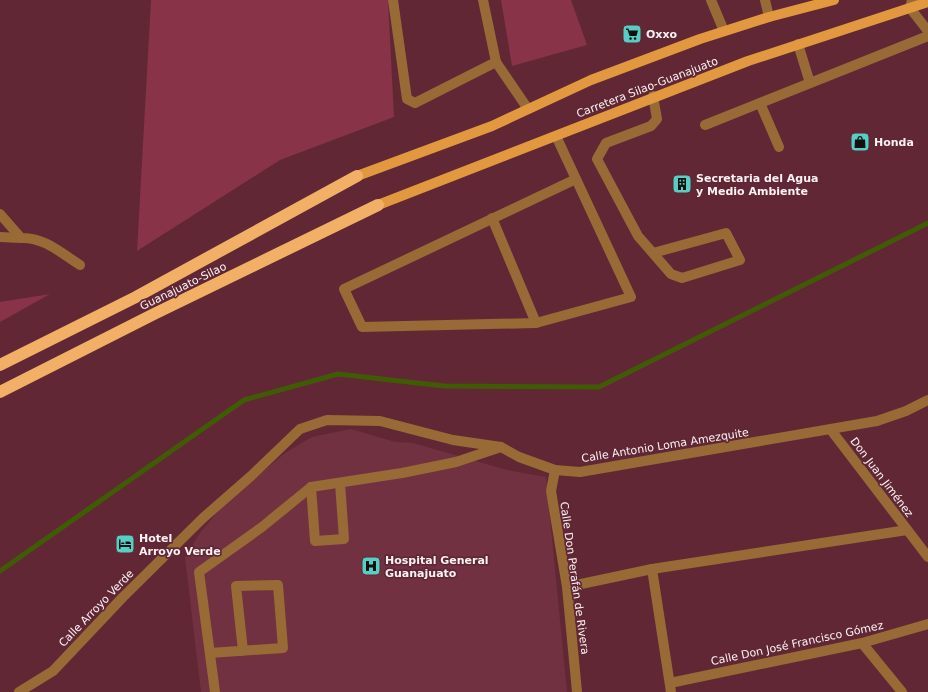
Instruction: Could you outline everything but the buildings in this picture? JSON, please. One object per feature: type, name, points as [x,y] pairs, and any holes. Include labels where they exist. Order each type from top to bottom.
[{"type":"highway","name":"Guanajuato-Silao","points":[[0,365],[136,297],[357,176]]},
{"type":"highway","name":"Guanajuato-Silao","points":[[0,392],[154,314],[378,205]]},
{"type":"main road","points":[[357,176],[492,126],[591,80],[724,31],[769,17],[834,0]]},
{"type":"main road","name":"Carretera Silao-Guanajuato","points":[[378,205],[556,136],[653,96],[911,4],[928,2]]},
{"type":"street","points":[[393,0],[407,99],[415,103],[496,62]]},
{"type":"street","points":[[483,0],[496,62],[528,109]]},
{"type":"street","points":[[711,0],[724,31]]},
{"type":"street","points":[[765,0],[769,17]]},
{"type":"street","points":[[911,4],[928,31]]},
{"type":"street","points":[[705,125],[928,36]]},
{"type":"street","points":[[798,44],[810,83]]},
{"type":"street","points":[[652,253],[726,233],[740,260],[682,278],[671,274],[652,253],[638,236],[597,159],[606,143],[651,126],[657,118],[653,96]]},
{"type":"street","points":[[760,103],[779,147]]},
{"type":"street","points":[[556,136],[631,297],[536,323],[362,326],[344,289],[576,179]]},
{"type":"street","points":[[0,214],[21,238]]},
{"type":"street","points":[[492,218],[536,323]]},
{"type":"street","points":[[0,237],[32,238],[46,243],[80,265]]},
{"type":"street","name":"Calle Antonio Loma Amezquite","points":[[203,518],[251,476],[300,429],[327,420],[380,421],[453,440],[500,447],[519,457],[554,470],[580,472],[832,430],[877,421],[906,411],[928,400]]},
{"type":"street","name":"Don Juan Jiménez","points":[[832,430],[906,530],[928,557]]},
{"type":"street","points":[[215,692],[199,572],[262,527],[311,487],[402,473],[456,462],[500,447]]},
{"type":"street","name":"Calle Don Perafán de Rivera","points":[[554,470],[552,491],[567,587],[577,692]]},
{"type":"street","points":[[311,487],[315,541],[344,539],[340,483]]},
{"type":"street","name":"Calle Arroyo Verde","points":[[19,692],[53,671],[123,597],[203,518]]},
{"type":"street","points":[[567,587],[652,569],[906,530]]},
{"type":"street","points":[[652,569],[671,688]]},
{"type":"street","points":[[210,653],[243,651],[283,648],[278,585],[236,586],[243,651]]},
{"type":"street","name":"Calle Don José Francisco Gómez","points":[[671,688],[862,643],[928,624]]},
{"type":"street","points":[[862,643],[902,692]]},
{"type":"shaded area","points":[[151,0],[388,0],[394,117],[280,160],[137,251]]},
{"type":"shaded area","points":[[501,0],[571,0],[587,45],[512,66]]},
{"type":"shaded area","points":[[50,294],[0,322],[0,302]]},
{"type":"shaded area","name":"Hospital General Guanajuato","points":[[351,429],[395,442],[413,443],[507,470],[546,477],[567,692],[201,692],[185,557],[200,533],[225,503],[285,453],[312,437]]},
{"type":"waterway","points":[[0,571],[244,400],[338,374],[444,386],[599,387],[928,223]]},
{"type":"place","name":"Oxxo","points":[[632,34]]},
{"type":"place","name":"Honda","points":[[860,142]]},
{"type":"place","name":"Secretaria del Agua y Medio Ambiente","points":[[682,184]]},
{"type":"place","name":"Hotel Arroyo Verde","points":[[125,544]]},
{"type":"place","name":"Hospital General Guanajuato","points":[[371,566]]}]
